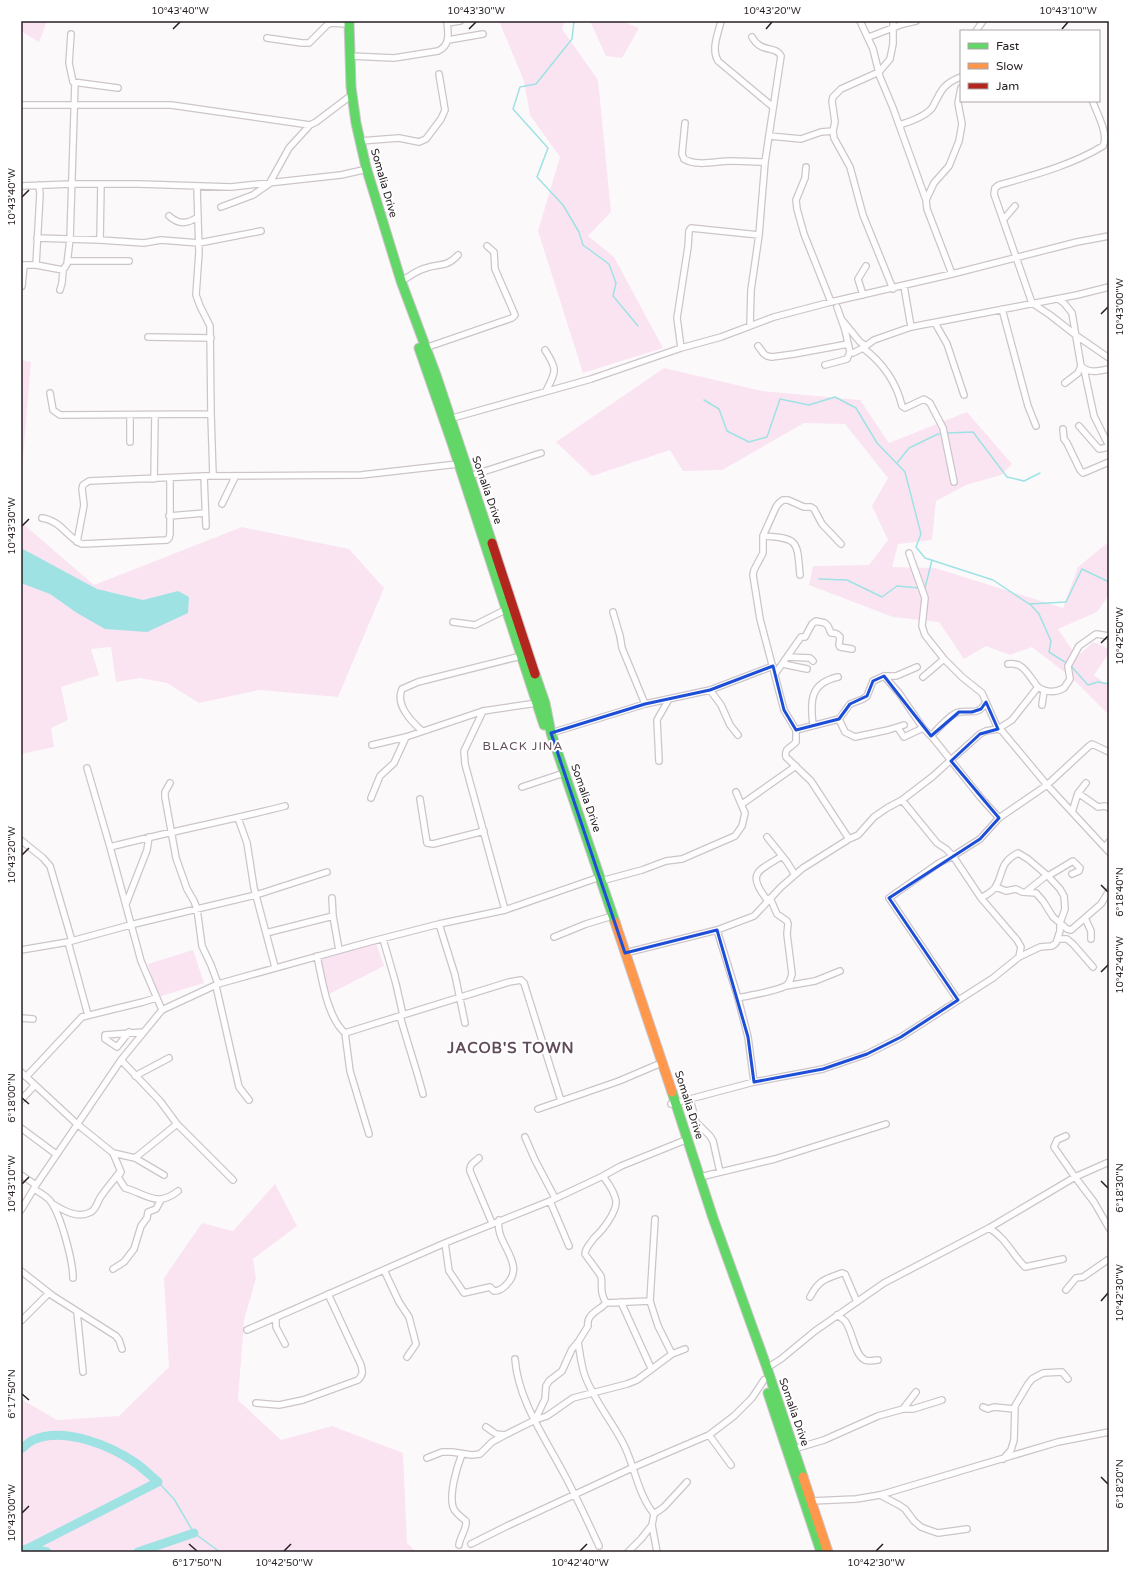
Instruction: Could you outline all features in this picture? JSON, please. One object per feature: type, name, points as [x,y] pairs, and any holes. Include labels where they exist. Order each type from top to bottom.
[{"type":"main road","name":"Somalia Drive","points":[[347,22],[351,97],[356,123],[366,167],[401,281],[436,375],[458,464],[561,774],[625,953],[673,1103],[683,1141],[821,1552]]},
{"type":"main road","name":"Somalia Drive","points":[[347,22],[351,97],[363,170],[378,223],[423,362],[470,476],[545,703],[551,733],[599,879],[609,917],[658,1064],[700,1177],[712,1218],[767,1368],[828,1552]]},
{"type":"street","points":[[350,56],[394,58],[438,51],[443,49],[448,40],[447,22],[460,21]]},
{"type":"street","points":[[721,21],[714,50],[718,61],[773,107]]},
{"type":"street","points":[[860,21],[869,37],[879,72],[894,108],[926,200],[927,209],[952,274]]},
{"type":"street","points":[[893,21],[890,59],[879,72],[841,89],[833,97],[832,101],[835,122],[833,131],[836,142],[850,167],[863,215],[893,289]]},
{"type":"street","points":[[869,37],[916,21]]},
{"type":"street","points":[[977,30],[983,21]]},
{"type":"street","points":[[267,38],[302,44],[309,43],[327,25],[347,22]]},
{"type":"street","points":[[60,290],[63,270],[68,261],[70,239],[75,83],[73,82],[69,64],[71,34]]},
{"type":"street","points":[[448,40],[483,34]]},
{"type":"street","points":[[750,326],[751,290],[759,235],[765,162],[770,136],[780,54],[776,50],[760,46],[752,37]]},
{"type":"street","points":[[360,141],[399,138],[419,142],[426,139],[441,119],[445,110],[439,74]]},
{"type":"street","points":[[899,126],[928,111],[933,107],[941,91],[950,81],[960,77]]},
{"type":"street","points":[[75,83],[118,88]]},
{"type":"street","points":[[926,200],[934,183],[950,166],[959,141],[962,124],[958,103],[960,93]]},
{"type":"street","points":[[221,207],[252,195],[269,184],[289,148],[310,125],[351,97]]},
{"type":"street","points":[[1093,102],[1105,135],[1105,142],[1103,146],[1040,174],[999,185],[995,188],[994,194],[1032,304],[1109,358]]},
{"type":"street","points":[[21,105],[171,105],[310,125]]},
{"type":"street","points":[[685,123],[682,154],[684,159],[687,161],[706,163],[728,161],[765,162]]},
{"type":"street","points":[[770,136],[801,139],[821,132],[833,131]]},
{"type":"street","points":[[806,167],[805,178],[797,195],[796,204],[804,234],[831,302]]},
{"type":"street","points":[[21,186],[139,184],[231,187],[269,184],[293,179],[341,175],[363,170]]},
{"type":"street","points":[[100,240],[101,184]]},
{"type":"street","points":[[36,265],[40,194],[39,185]]},
{"type":"street","points":[[197,187],[199,243],[196,295],[200,306],[210,322],[213,476]]},
{"type":"street","points":[[1003,220],[1015,206]]},
{"type":"street","points":[[169,216],[174,221],[180,223],[191,221],[198,217]]},
{"type":"street","points":[[678,349],[677,318],[689,231],[691,228],[759,235]]},
{"type":"street","points":[[37,238],[144,243],[161,240],[199,243],[260,231]]},
{"type":"street","points":[[447,419],[626,367],[678,349],[721,337],[774,318],[831,302],[893,289],[1077,242],[1109,236]]},
{"type":"street","points":[[425,348],[512,318],[515,314],[497,276],[494,265],[494,252],[487,246]]},
{"type":"street","points":[[401,281],[425,268],[446,264],[458,255]]},
{"type":"street","points":[[68,261],[129,261]]},
{"type":"street","points":[[22,286],[23,265],[36,265],[63,270]]},
{"type":"street","points":[[863,295],[858,279],[866,266]]},
{"type":"street","points":[[904,286],[911,327]]},
{"type":"street","points":[[850,352],[853,353],[865,347],[874,340],[911,327],[1058,299],[1109,287]]},
{"type":"street","points":[[1058,299],[1064,303],[1072,313],[1094,416],[1109,447],[1099,449],[1078,426]]},
{"type":"street","points":[[825,365],[847,359],[850,352],[845,330],[837,307]]},
{"type":"street","points":[[1002,309],[1028,406],[1036,426]]},
{"type":"street","points":[[841,319],[860,342],[887,370],[902,406],[905,408],[924,399],[937,415],[944,432],[954,482]]},
{"type":"street","points":[[935,323],[947,344],[964,395]]},
{"type":"street","points":[[148,337],[210,338]]},
{"type":"street","points":[[758,346],[767,356],[778,356],[848,344]]},
{"type":"street","points":[[545,350],[553,363],[555,371],[546,391]]},
{"type":"street","points":[[1083,367],[1092,372],[1109,369]]},
{"type":"street","points":[[1065,383],[1083,367]]},
{"type":"street","points":[[50,393],[53,410],[60,416],[211,414]]},
{"type":"street","points":[[130,415],[130,442]]},
{"type":"street","points":[[154,479],[155,415]]},
{"type":"street","points":[[1063,429],[1064,439],[1083,473],[1109,462]]},
{"type":"street","points":[[470,476],[541,453]]},
{"type":"street","points":[[77,542],[84,505],[82,489],[85,482],[89,480],[154,479],[204,476],[361,475],[458,464]]},
{"type":"street","points":[[204,476],[206,526]]},
{"type":"street","points":[[222,504],[235,476]]},
{"type":"street","points":[[42,518],[49,519],[62,526],[77,542],[82,544],[167,540],[170,534],[170,478]]},
{"type":"street","points":[[841,544],[822,524],[814,509],[811,507],[796,505],[788,500],[779,502],[763,536],[762,553],[753,575],[760,619],[784,710],[796,730],[796,742],[787,748],[785,752],[786,757],[811,781],[849,839]]},
{"type":"street","points":[[169,516],[205,513]]},
{"type":"street","points":[[763,536],[787,538],[792,541],[797,550],[800,575]]},
{"type":"street","points":[[909,553],[923,594],[925,604],[923,630],[930,643],[962,677],[980,690],[998,728],[1012,742],[1047,785],[1107,850]]},
{"type":"street","points":[[452,622],[475,625],[506,609]]},
{"type":"street","points":[[613,612],[622,648],[645,704]]},
{"type":"street","points":[[775,674],[801,637],[805,637],[812,624],[816,622],[826,623],[831,633],[836,633],[838,635],[840,647],[852,649]]},
{"type":"street","points":[[1008,664],[1014,662],[1020,664],[1038,687],[1044,691],[1052,692],[1064,688],[1070,680],[1068,666],[1073,660],[1079,646],[1096,634],[1109,636]]},
{"type":"street","points":[[422,731],[412,721],[403,708],[400,698],[402,689],[418,682],[521,656]]},
{"type":"street","points":[[788,657],[810,658],[813,661]]},
{"type":"street","points":[[923,676],[944,659]]},
{"type":"street","points":[[783,664],[807,669]]},
{"type":"street","points":[[551,733],[645,704],[710,690],[773,666]]},
{"type":"street","points":[[796,730],[839,719],[850,704],[867,696],[873,681],[884,676],[896,676],[917,667]]},
{"type":"street","points":[[884,676],[899,693],[924,728],[999,818]]},
{"type":"street","points":[[813,725],[812,698],[815,689],[820,684],[832,678],[838,677]]},
{"type":"street","points":[[625,953],[716,930],[754,916],[781,887],[803,868],[849,839],[858,835],[880,812],[902,800],[951,761],[980,734],[998,728],[1012,720],[1038,687]]},
{"type":"street","points":[[710,690],[721,705],[730,725],[738,735]]},
{"type":"street","points":[[1042,705],[1044,691]]},
{"type":"street","points":[[659,761],[657,720],[668,699]]},
{"type":"street","points":[[931,736],[955,714],[959,712],[972,712],[982,709],[986,702]]},
{"type":"street","points":[[372,745],[406,737],[483,711],[537,703]]},
{"type":"street","points":[[483,711],[464,751],[466,764],[505,910]]},
{"type":"street","points":[[839,719],[845,732],[855,736],[898,728],[904,725]]},
{"type":"street","points":[[898,728],[904,737],[924,728]]},
{"type":"street","points":[[372,798],[380,776],[394,763],[406,737]]},
{"type":"street","points":[[958,1000],[889,898],[939,863],[980,839],[999,818],[1047,785],[1088,746],[1092,744],[1109,752]]},
{"type":"street","points":[[742,804],[796,766]]},
{"type":"street","points":[[87,768],[122,888],[130,925],[141,961],[162,1010]]},
{"type":"street","points":[[522,788],[561,774]]},
{"type":"street","points":[[170,783],[165,792],[165,797],[178,864],[187,889],[197,909],[202,946],[211,965],[217,985],[239,1087],[249,1100]]},
{"type":"street","points":[[1072,812],[1078,793],[1086,783]]},
{"type":"street","points":[[21,1210],[56,1154],[121,1060],[162,1010],[205,989],[275,967],[439,924],[505,910],[599,879],[642,870],[666,861],[682,859],[735,836],[740,830],[745,813],[736,792]]},
{"type":"street","points":[[1078,793],[1098,807],[1105,806],[1109,808]]},
{"type":"street","points":[[420,799],[426,843],[433,844],[484,831]]},
{"type":"street","points":[[902,800],[937,843],[953,856],[982,898],[1021,947],[1019,956]]},
{"type":"street","points":[[110,847],[285,806]]},
{"type":"street","points":[[238,818],[246,843],[256,895],[275,967]]},
{"type":"street","points":[[767,836],[795,876]]},
{"type":"street","points":[[126,904],[147,850],[149,837]]},
{"type":"street","points":[[22,841],[43,858],[50,866],[88,1015]]},
{"type":"street","points":[[1107,850],[1109,842]]},
{"type":"street","points":[[673,1103],[754,1082],[823,1069],[867,1054],[901,1037],[993,978],[1019,956],[1040,947],[1052,946],[1056,942],[1065,909],[1064,896],[1060,889],[1048,876],[1034,863],[1018,853],[1011,856],[1002,867],[996,887],[982,898]]},
{"type":"street","points":[[782,856],[766,865],[757,874],[756,879],[757,885],[769,900],[777,914],[787,921],[788,924],[786,934],[792,974],[791,979],[786,986]]},
{"type":"street","points":[[1027,891],[1048,876],[1074,861],[1080,868],[1079,871],[1072,874]]},
{"type":"street","points":[[21,950],[70,941],[256,895],[327,872]]},
{"type":"street","points":[[122,888],[134,884]]},
{"type":"street","points":[[996,887],[1006,891],[1016,889],[1022,892],[1027,891],[1036,893],[1040,896],[1050,914],[1067,929],[1071,930],[1101,904],[1109,891]]},
{"type":"street","points":[[332,898],[333,916],[339,950]]},
{"type":"street","points":[[266,933],[333,916]]},
{"type":"street","points":[[554,937],[586,924],[609,917]]},
{"type":"street","points":[[1085,918],[1091,931],[1091,939]]},
{"type":"street","points":[[439,924],[455,975],[466,1023]]},
{"type":"street","points":[[716,930],[738,998],[748,1037],[754,1082]]},
{"type":"street","points":[[1058,938],[1067,939],[1093,967]]},
{"type":"street","points":[[382,939],[396,984],[402,1015],[423,1094]]},
{"type":"street","points":[[317,956],[328,1002],[335,1020],[345,1033],[350,1071],[369,1134]]},
{"type":"street","points":[[738,998],[775,990],[786,986],[816,981],[840,971]]},
{"type":"street","points":[[345,1033],[459,997],[521,980],[524,983],[561,1101]]},
{"type":"street","points":[[26,1077],[82,1017],[156,998]]},
{"type":"street","points":[[21,1018],[33,1019]]},
{"type":"street","points":[[129,1032],[143,1032]]},
{"type":"street","points":[[136,1076],[169,1058]]},
{"type":"street","points":[[121,1060],[160,1100],[177,1124],[233,1180]]},
{"type":"street","points":[[538,1109],[619,1081],[658,1064]]},
{"type":"street","points":[[21,1072],[77,1124],[113,1153],[134,1158],[164,1175]]},
{"type":"street","points":[[21,1100],[35,1085]]},
{"type":"street","points":[[690,1099],[696,1122],[713,1141],[720,1172]]},
{"type":"street","points":[[134,1158],[177,1124]]},
{"type":"street","points":[[700,1177],[782,1157],[886,1124]]},
{"type":"street","points":[[21,1128],[56,1154]]},
{"type":"street","points":[[1066,1136],[1057,1140],[1054,1147],[1075,1178],[1094,1202],[1109,1228]]},
{"type":"street","points":[[525,1137],[553,1199],[569,1246]]},
{"type":"street","points":[[247,1330],[276,1319],[328,1294],[445,1243],[553,1199],[603,1176],[620,1166],[683,1141]]},
{"type":"street","points":[[113,1153],[121,1172]]},
{"type":"street","points":[[479,1158],[472,1164],[470,1171],[492,1223]]},
{"type":"street","points":[[767,1368],[781,1359],[815,1331],[884,1283],[990,1228],[1075,1178],[1109,1162]]},
{"type":"street","points":[[121,1172],[118,1177],[125,1188],[135,1190],[150,1198],[161,1200]]},
{"type":"street","points":[[21,1175],[52,1203],[67,1212],[81,1214],[92,1212],[97,1206],[100,1198],[121,1172]]},
{"type":"street","points":[[603,1176],[615,1195],[616,1206],[605,1227],[591,1242],[585,1251],[585,1254],[601,1276],[602,1297],[606,1303]]},
{"type":"street","points":[[113,1269],[124,1262],[134,1249],[140,1226],[147,1218],[148,1212],[156,1209],[161,1200],[178,1191]]},
{"type":"street","points":[[52,1203],[65,1237],[73,1266],[73,1278]]},
{"type":"street","points":[[655,1219],[650,1301],[660,1333],[672,1354]]},
{"type":"street","points":[[445,1243],[450,1271],[464,1293],[490,1287],[494,1290],[501,1289],[510,1281],[514,1274],[511,1258],[499,1234],[499,1220]]},
{"type":"street","points":[[990,1228],[1008,1244],[1025,1267],[1063,1259]]},
{"type":"street","points":[[1066,1290],[1076,1278],[1083,1277],[1109,1259]]},
{"type":"street","points":[[384,1270],[399,1302],[409,1317],[416,1344],[407,1357]]},
{"type":"street","points":[[21,1271],[49,1293],[116,1336],[120,1340],[122,1349]]},
{"type":"street","points":[[810,1297],[819,1282],[825,1278],[842,1273],[845,1274],[857,1302]]},
{"type":"street","points":[[21,1321],[49,1293]]},
{"type":"street","points":[[256,1402],[279,1405],[303,1400],[358,1380],[362,1376],[363,1372],[361,1365],[328,1294]]},
{"type":"street","points":[[535,1420],[545,1399],[546,1386],[549,1381],[562,1371],[572,1349],[588,1326],[590,1317],[606,1303],[650,1301]]},
{"type":"street","points":[[621,1302],[651,1368]]},
{"type":"street","points":[[77,1312],[83,1372]]},
{"type":"street","points":[[838,1315],[848,1326],[854,1344],[861,1357],[865,1361],[878,1360]]},
{"type":"street","points":[[276,1319],[276,1327],[285,1344]]},
{"type":"street","points":[[578,1342],[582,1367],[593,1393],[623,1443],[634,1467],[644,1500],[654,1514]]},
{"type":"street","points":[[428,1458],[442,1452],[472,1455],[480,1454],[492,1442],[535,1420],[555,1412],[573,1398],[637,1380],[651,1368],[672,1354],[685,1349]]},
{"type":"street","points":[[515,1359],[519,1383],[535,1420],[575,1495],[599,1546]]},
{"type":"street","points":[[1003,1459],[1011,1450],[1014,1440],[1014,1409],[1016,1403],[1030,1381],[1043,1373],[1062,1372],[1068,1379]]},
{"type":"street","points":[[471,1544],[634,1467],[709,1435],[734,1416],[752,1398],[764,1380]]},
{"type":"street","points":[[903,1409],[916,1392]]},
{"type":"street","points":[[794,1449],[824,1440],[878,1416],[903,1409],[911,1410],[942,1400]]},
{"type":"street","points":[[983,1407],[988,1409],[994,1407],[1014,1409]]},
{"type":"street","points":[[486,1427],[496,1434],[505,1435]]},
{"type":"street","points":[[811,1501],[856,1499],[880,1495],[1058,1442],[1109,1432]]},
{"type":"street","points":[[709,1435],[731,1465]]},
{"type":"street","points":[[459,1545],[466,1526],[466,1521],[455,1512],[452,1500],[458,1465],[462,1454]]},
{"type":"street","points":[[657,1552],[652,1525],[654,1514],[664,1507],[686,1482]]},
{"type":"street","points":[[880,1495],[905,1509],[914,1521],[921,1527],[938,1533],[967,1529]]},
{"type":"street","points":[[628,1552],[652,1525]]},
{"type":"highlighted area","points":[[773,666],[784,710],[796,730],[839,719],[850,704],[867,696],[873,681],[884,676],[931,736],[959,712],[972,712],[981,709],[986,702],[998,729],[980,734],[951,761],[999,818],[980,839],[889,898],[958,1000],[901,1037],[867,1054],[823,1069],[754,1082],[748,1037],[717,930],[625,953],[551,733],[645,704],[710,690]]},
{"type":"shaded area","points":[[21,21],[47,21],[39,42],[21,31]]},
{"type":"shaded area","points":[[499,21],[564,21],[562,29],[598,80],[611,212],[588,236],[614,257],[663,348],[583,373],[538,231],[560,157],[530,115],[524,81]]},
{"type":"shaded area","points":[[590,21],[622,21],[639,28],[622,58],[606,56]]},
{"type":"shaded area","points":[[21,360],[31,362],[21,482]]},
{"type":"shaded area","points":[[664,368],[762,391],[860,400],[889,443],[967,412],[1012,464],[1001,475],[966,485],[936,501],[932,540],[898,544],[892,567],[935,568],[1063,608],[1078,567],[1107,543],[1109,547],[1109,595],[1097,612],[1058,629],[1077,657],[1093,642],[1109,649],[1109,653],[1094,675],[1109,687],[1109,715],[1072,678],[1032,647],[1010,655],[986,646],[964,659],[939,622],[893,617],[809,585],[813,566],[869,565],[888,540],[872,506],[888,478],[845,424],[804,423],[722,470],[683,471],[670,450],[592,476],[556,442]]},
{"type":"shaded area","points":[[21,522],[94,585],[242,527],[349,549],[384,588],[338,697],[259,690],[199,703],[167,683],[140,678],[116,682],[111,647],[91,649],[99,675],[61,687],[68,720],[51,728],[54,747],[21,754]]},
{"type":"shaded area","points":[[376,943],[384,966],[329,994],[320,960]]},
{"type":"shaded area","points":[[193,950],[204,983],[158,997],[148,964]]},
{"type":"shaded area","points":[[275,1184],[297,1226],[253,1259],[256,1278],[244,1320],[238,1400],[281,1440],[332,1426],[403,1453],[407,1543],[416,1552],[21,1552],[21,1399],[57,1420],[119,1416],[169,1367],[164,1278],[202,1223],[233,1231]]},
{"type":"water","points":[[21,548],[97,589],[143,600],[178,591],[189,597],[188,613],[147,632],[105,629],[77,613],[50,594],[21,583]]},
{"type":"waterway","points":[[574,21],[572,39],[536,84],[520,87],[513,109],[548,148],[537,177],[563,205],[579,232],[583,245],[609,264],[616,283],[613,296],[638,326]]},
{"type":"waterway","points":[[704,400],[719,409],[727,431],[749,442],[767,437],[780,399],[809,405],[835,397],[856,408],[877,443],[905,472],[921,534],[916,547],[925,558],[993,580],[1029,604],[1066,602],[1082,569],[1109,582]]},
{"type":"waterway","points":[[947,433],[973,432],[1007,477],[1024,481],[1040,473]]},
{"type":"waterway","points":[[897,463],[909,448],[938,434],[943,434]]},
{"type":"waterway","points":[[923,588],[925,588],[932,560]]},
{"type":"waterway","points":[[819,579],[847,580],[882,597],[897,586],[919,588]]},
{"type":"waterway","points":[[1030,604],[1039,614],[1051,641],[1049,652],[1068,664]]},
{"type":"waterway","points":[[1071,666],[1088,685],[1098,682],[1109,684]]},
{"type":"waterway","points":[[21,1449],[33,1440],[45,1436],[59,1435],[87,1440],[127,1457],[158,1482],[21,1551]]},
{"type":"waterway","points":[[158,1482],[174,1499],[194,1533],[220,1552]]},
{"type":"waterway","points":[[138,1552],[194,1533]]},
{"type":"waterway","points":[[29,1548],[47,1552]]},
{"type":"traffic: fast","points":[[349,21],[351,87],[356,123],[366,167],[401,281],[436,375],[492,543]]},
{"type":"traffic: fast","points":[[419,348],[452,443],[544,725]]},
{"type":"traffic: fast","points":[[535,674],[545,703],[551,733],[615,922]]},
{"type":"traffic: fast","points":[[672,1092],[713,1218],[767,1368],[803,1477]]},
{"type":"traffic: fast","points":[[768,1393],[821,1552]]},
{"type":"traffic: slow","points":[[615,922],[672,1092]]},
{"type":"traffic: slow","points":[[803,1477],[828,1552]]},
{"type":"traffic: jam","points":[[492,543],[535,674]]},
{"type":"district","name":"BLACK JINA","points":[[523,746]]},
{"type":"district","name":"JACOB'S TOWN","points":[[511,1048]]}]
